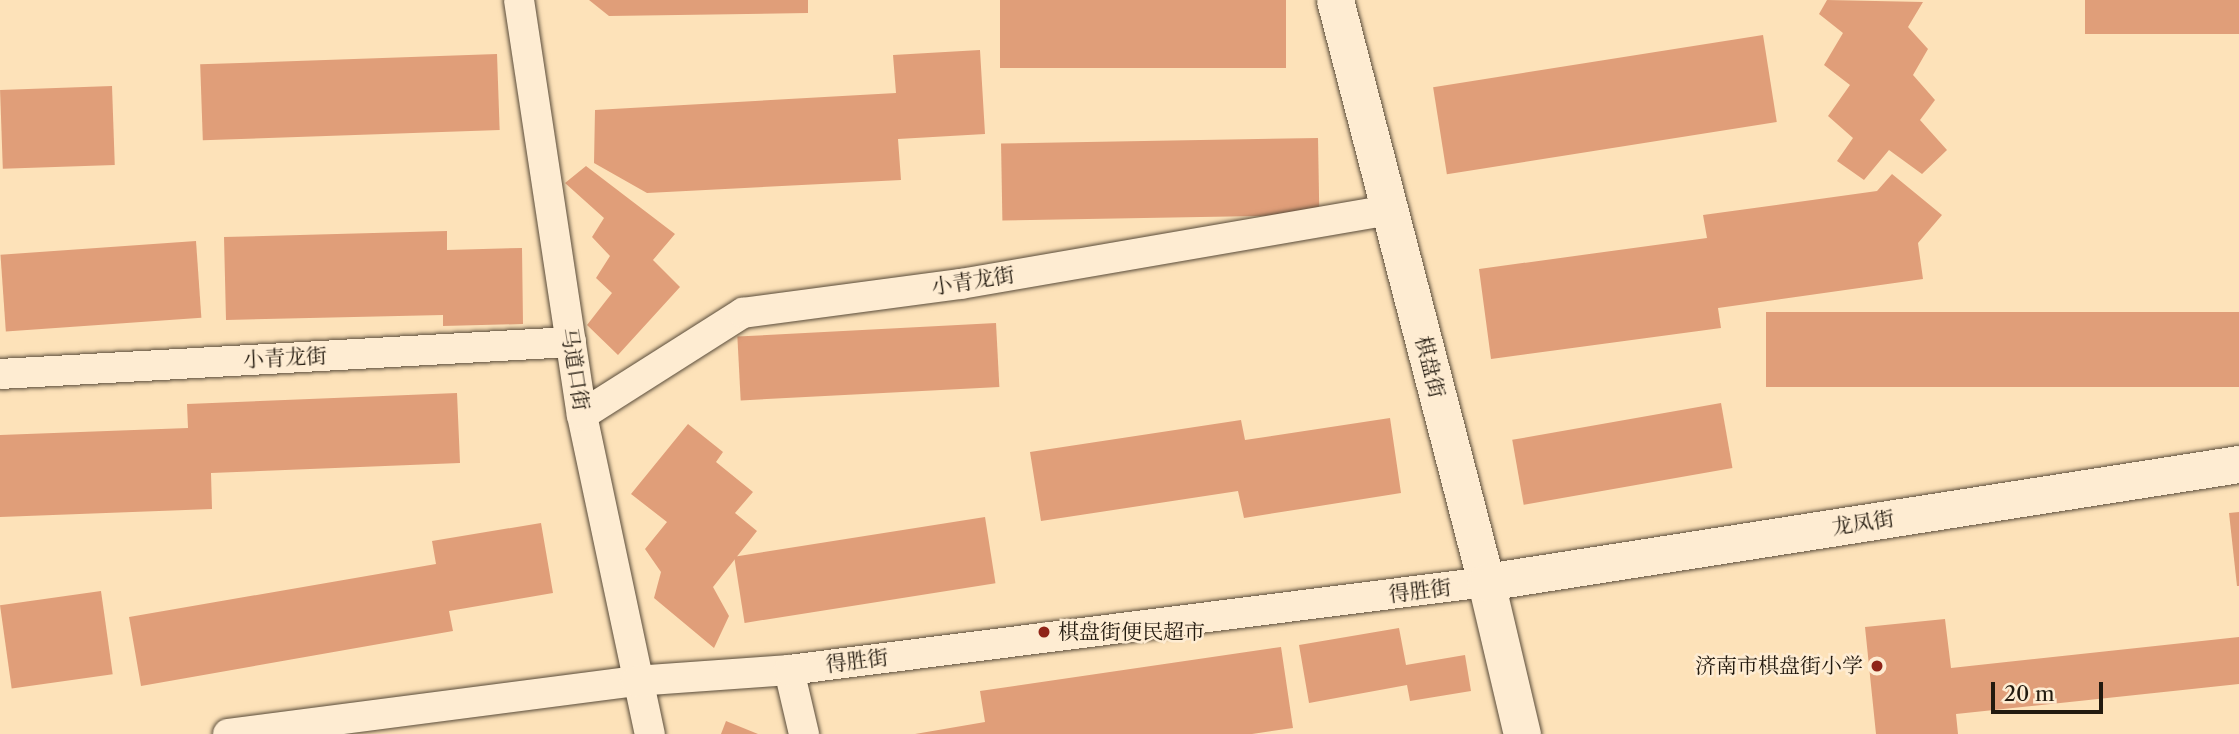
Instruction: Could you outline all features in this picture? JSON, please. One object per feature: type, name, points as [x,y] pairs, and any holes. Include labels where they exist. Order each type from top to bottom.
[{"type":"street","name":"马道口街","points":[[519,0],[582,415],[636,681],[650,734]]},
{"type":"street","name":"棋盘街","points":[[1335,0],[1486,583],[1522,734]]},
{"type":"street","name":"小青龙街","points":[[582,415],[743,313],[961,284],[1390,210]]},
{"type":"street","name":"小青龙街","points":[[0,374],[571,342]]},
{"type":"street","name":"龙凤街","points":[[1486,583],[2239,464]]},
{"type":"street","name":"得胜街","points":[[228,734],[636,681],[789,670],[1486,583]]},
{"type":"street","points":[[789,670],[804,734]]},
{"type":"building","points":[[589,0],[808,0],[808,13],[609,16]]},
{"type":"building","points":[[1000,0],[1286,0],[1286,68],[1000,68]]},
{"type":"building","points":[[1827,0],[1923,2],[1908,27],[1928,49],[1913,75],[1935,100],[1920,120],[1947,150],[1922,174],[1889,150],[1864,180],[1837,161],[1853,138],[1828,116],[1850,85],[1824,65],[1843,33],[1819,14]]},
{"type":"building","points":[[2085,0],[2239,0],[2239,34],[2085,34]]},
{"type":"building","points":[[1763,35],[1777,122],[1447,174],[1433,87]]},
{"type":"building","points":[[980,50],[985,134],[898,139],[901,180],[647,193],[594,163],[595,110],[896,93],[893,55]]},
{"type":"building","points":[[497,54],[500,130],[203,140],[200,64]]},
{"type":"building","points":[[112,86],[115,165],[3,169],[0,90]]},
{"type":"building","points":[[1318,138],[1319,215],[1002,221],[1001,144]]},
{"type":"building","points":[[586,166],[675,234],[653,260],[680,287],[618,355],[587,325],[612,293],[596,278],[610,256],[592,237],[604,218],[565,183]]},
{"type":"building","points":[[1892,174],[1942,215],[1918,243],[1923,279],[1718,308],[1721,328],[1491,359],[1479,269],[1707,238],[1703,215],[1877,191]]},
{"type":"building","points":[[447,231],[447,250],[522,248],[523,324],[443,326],[443,315],[226,320],[224,237]]},
{"type":"building","points":[[196,241],[201,318],[6,331],[0,255]]},
{"type":"building","points":[[1766,312],[2239,312],[2239,387],[1766,387]]},
{"type":"building","points":[[996,323],[999,387],[741,400],[737,337]]},
{"type":"building","points":[[457,393],[460,463],[211,473],[212,509],[0,517],[0,435],[188,428],[187,404]]},
{"type":"building","points":[[1721,403],[1732,468],[1524,505],[1512,440]]},
{"type":"building","points":[[1390,418],[1401,493],[1244,518],[1238,491],[1041,521],[1030,452],[1241,420],[1245,440]]},
{"type":"building","points":[[688,424],[723,452],[716,462],[753,492],[735,513],[757,531],[713,587],[729,616],[714,648],[654,598],[661,572],[645,549],[667,522],[631,494]]},
{"type":"building","points":[[2239,512],[2239,586],[2237,586],[2229,513]]},
{"type":"building","points":[[985,517],[995,583],[745,623],[734,557]]},
{"type":"building","points":[[541,523],[553,593],[449,611],[453,631],[141,686],[129,617],[436,564],[432,541]]},
{"type":"building","points":[[101,591],[113,674],[12,688],[0,605]]},
{"type":"building","points":[[1945,619],[1951,668],[2239,637],[2239,684],[1956,714],[1958,734],[1876,734],[1865,627]]},
{"type":"building","points":[[1399,628],[1406,665],[1465,655],[1471,691],[1410,701],[1407,685],[1309,703],[1299,645]]},
{"type":"building","points":[[1281,647],[1293,728],[1252,734],[915,734],[985,722],[980,691]]},
{"type":"building","points":[[726,721],[758,734],[721,734]]},
{"type":"place","name":"棋盘街便民超市","points":[[1044,632]]},
{"type":"place","name":"济南市棋盘街小学","points":[[1877,666]]}]
